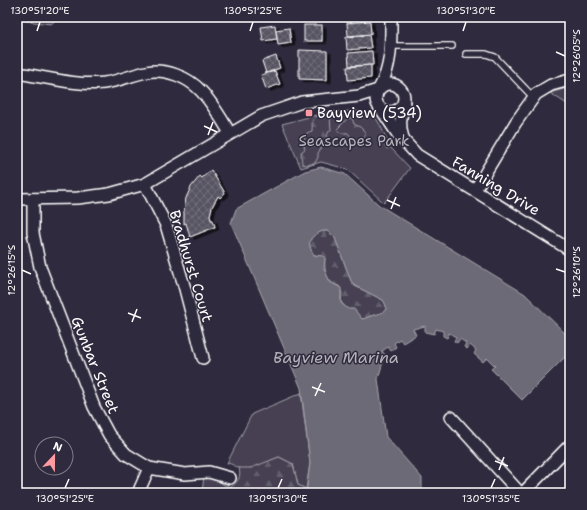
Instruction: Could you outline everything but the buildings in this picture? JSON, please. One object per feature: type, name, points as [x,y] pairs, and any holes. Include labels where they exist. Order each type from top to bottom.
[{"type":"street","points":[[380,108],[376,98],[385,78],[388,66],[391,17]]},
{"type":"street","points":[[339,99],[358,101],[380,108],[386,112],[393,112],[400,108],[404,102],[404,95],[393,67],[390,46]]},
{"type":"street","points":[[17,73],[80,83],[104,83],[147,72],[164,72],[178,75],[190,81],[202,91],[230,133]]},
{"type":"street","points":[[475,190],[533,97],[545,88],[558,82],[570,80]]},
{"type":"street","points":[[17,199],[78,198],[109,194],[145,184],[261,116],[289,106],[316,100],[359,96],[379,89],[385,84],[392,83],[401,88]]},
{"type":"street","name":"Fanning Drive","points":[[404,102],[400,114],[400,124],[402,135],[407,145]]},
{"type":"street","name":"Fanning Drive","points":[[380,108],[391,126],[407,145],[423,159],[570,250]]},
{"type":"street","name":"Bradhurst Court","points":[[145,184],[166,226],[185,289],[203,358]]},
{"type":"street","name":"Gunbar Street","points":[[33,199],[33,233],[40,267],[94,407],[109,435],[126,454],[149,468],[185,474],[209,472],[230,478]]},
{"type":"street","points":[[451,417],[520,493]]},
{"type":"street","points":[[523,493],[570,445]]},
{"type":"street","points":[[138,493],[149,468]]},
{"type":"lane","points":[[390,46],[452,46]]},
{"type":"lane","points":[[466,54],[486,54],[495,58],[533,97]]},
{"type":"green space","points":[[17,17],[59,17],[51,24],[17,20]]},
{"type":"green space","points":[[570,87],[570,106],[550,93]]},
{"type":"green space","name":"Seascapes Park","points":[[354,111],[367,113],[373,116],[377,120],[388,143],[385,146],[387,149],[390,147],[410,168],[384,203],[347,169],[321,162],[301,168],[282,124],[328,112]]},
{"type":"green space","points":[[321,114],[328,114],[330,117],[331,130],[329,131],[323,146],[318,153],[315,163],[307,165],[302,164],[301,152],[305,149],[303,142],[307,133],[312,131],[313,119]]},
{"type":"green space","points":[[348,118],[352,118],[354,124],[366,133],[364,138],[354,141],[348,133],[338,131],[337,129]]},
{"type":"green space","points":[[323,231],[328,231],[335,238],[351,281],[355,286],[383,300],[386,308],[383,312],[362,319],[352,309],[348,310],[341,302],[342,293],[339,286],[331,282],[327,275],[325,258],[323,256],[314,255],[310,247],[310,240],[315,235]]},
{"type":"green space","points":[[301,393],[310,463],[306,489],[298,485],[293,464],[279,457],[248,469],[239,468],[227,463],[252,414]]},
{"type":"green space","points":[[279,457],[293,464],[298,485],[306,489],[306,493],[231,493],[231,487],[239,479],[239,468],[251,468]]},
{"type":"green space","points":[[204,476],[216,479],[224,485],[231,487],[231,493],[202,493]]},
{"type":"water","name":"Bayview Marina","points":[[321,167],[345,174],[379,205],[525,294],[570,338],[570,352],[522,400],[491,369],[495,366],[487,358],[483,362],[474,354],[476,350],[470,345],[467,349],[464,347],[466,343],[460,339],[457,343],[454,341],[456,337],[449,333],[447,338],[443,336],[443,331],[436,329],[434,334],[425,332],[425,326],[413,329],[416,335],[403,343],[400,339],[394,343],[396,347],[391,351],[388,347],[382,351],[385,355],[378,379],[386,437],[422,478],[422,493],[306,493],[310,463],[301,388],[231,223],[236,209],[305,171]],"holes":[[[323,231],[328,231],[335,238],[351,281],[355,286],[383,300],[386,308],[383,312],[362,319],[354,309],[348,309],[341,303],[341,288],[330,282],[324,269],[325,258],[323,256],[314,255],[310,247],[310,240],[315,235]]]},
{"type":"place","name":"Bayview (534)","points":[[309,113]]}]
